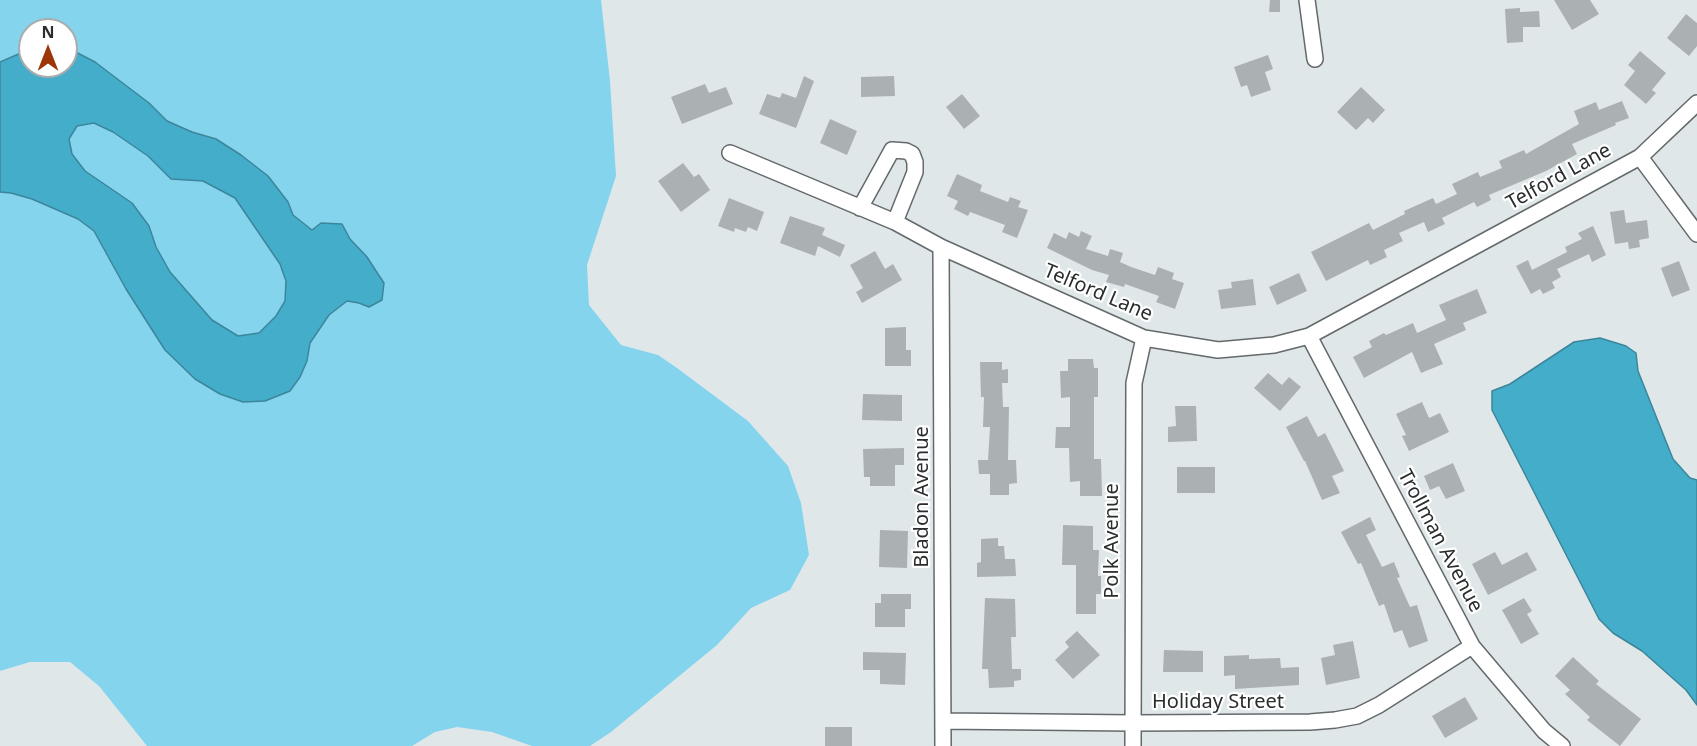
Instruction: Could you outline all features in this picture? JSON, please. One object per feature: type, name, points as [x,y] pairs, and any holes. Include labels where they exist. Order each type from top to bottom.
[{"type":"street","points":[[1307,0],[1315,59]]},
{"type":"street","name":"Telford Lane","points":[[730,153],[895,222],[941,247],[1144,338],[1218,350],[1274,345],[1309,336],[1640,157],[1697,103]]},
{"type":"street","points":[[860,208],[892,150],[906,151],[912,154],[915,171],[895,222]]},
{"type":"street","points":[[1640,157],[1697,234]]},
{"type":"street","name":"Bladon Avenue","points":[[941,247],[943,746]]},
{"type":"street","name":"Trollman Avenue","points":[[1309,336],[1472,646],[1544,731],[1562,746]]},
{"type":"street","name":"Polk Avenue","points":[[1133,746],[1134,382],[1144,338]]},
{"type":"street","name":"Holiday Street","points":[[944,721],[1310,722],[1346,718],[1357,716],[1379,705],[1472,646]]},
{"type":"shaded area","points":[[0,0],[601,0],[610,81],[616,176],[587,265],[589,305],[621,345],[658,355],[677,368],[748,421],[788,466],[801,503],[809,555],[790,590],[751,608],[717,645],[611,732],[590,746],[532,746],[492,732],[457,727],[435,732],[412,746],[147,746],[99,686],[70,662],[30,662],[0,671],[0,192],[32,199],[78,219],[94,231],[126,289],[165,350],[195,379],[220,394],[300,377],[307,361],[310,343],[329,315],[347,301],[369,307],[367,257],[350,239],[342,224],[313,230],[293,215],[288,202],[268,176],[217,139],[192,132],[167,121],[149,103],[95,62],[78,53],[78,18],[18,18],[18,54],[0,62]]},
{"type":"shaded area","points":[[78,53],[95,62],[149,103],[167,121],[216,139],[241,155],[268,176],[288,202],[293,215],[312,230],[321,223],[342,224],[350,239],[367,257],[384,283],[382,300],[369,307],[347,301],[329,315],[310,343],[307,361],[290,391],[265,401],[243,402],[220,394],[195,379],[165,350],[126,289],[94,231],[78,219],[32,199],[0,192],[0,62],[18,54],[18,78],[78,78]],"holes":[[[94,123],[113,132],[148,156],[171,179],[203,181],[235,198],[280,264],[286,281],[285,301],[276,316],[259,333],[238,336],[212,320],[170,272],[156,247],[149,226],[132,203],[85,171],[72,154],[69,139],[77,126]]]},
{"type":"shaded area","points":[[94,123],[113,132],[148,156],[171,179],[203,181],[235,198],[280,264],[286,281],[285,300],[276,316],[259,333],[238,336],[212,320],[170,272],[156,247],[149,226],[132,203],[85,171],[71,154],[69,139],[77,125]]},
{"type":"shaded area","points":[[1600,338],[1626,346],[1636,353],[1638,371],[1673,459],[1690,478],[1697,480],[1697,705],[1686,690],[1642,651],[1613,633],[1599,619],[1492,410],[1492,391],[1510,384],[1574,342]]},
{"type":"building","points":[[1270,0],[1280,0],[1280,12],[1269,12]]},
{"type":"building","points":[[1554,0],[1590,0],[1599,14],[1572,30]]},
{"type":"building","points":[[1520,8],[1520,12],[1539,11],[1540,27],[1523,27],[1523,42],[1507,43],[1505,9]]},
{"type":"building","points":[[1686,14],[1697,23],[1697,46],[1689,56],[1667,38]]},
{"type":"building","points":[[1640,51],[1666,73],[1652,90],[1656,93],[1646,104],[1624,85],[1635,71],[1628,65]]},
{"type":"building","points":[[1268,55],[1273,69],[1265,72],[1271,90],[1251,97],[1247,85],[1241,87],[1234,67]]},
{"type":"building","points":[[804,76],[814,81],[796,128],[759,114],[767,94],[780,98],[782,93],[796,98]]},
{"type":"building","points":[[894,76],[895,96],[861,97],[861,77]]},
{"type":"building","points":[[705,84],[709,93],[726,87],[733,104],[682,124],[671,97]]},
{"type":"building","points":[[1361,87],[1385,110],[1373,123],[1368,118],[1356,130],[1337,112]]},
{"type":"building","points":[[962,94],[980,116],[964,129],[946,107]]},
{"type":"building","points":[[1622,101],[1629,118],[1572,144],[1577,154],[1546,171],[1489,195],[1491,200],[1477,207],[1474,202],[1442,218],[1445,224],[1428,232],[1424,222],[1399,233],[1403,241],[1384,250],[1387,257],[1370,265],[1368,260],[1326,281],[1311,252],[1369,223],[1373,230],[1405,214],[1404,211],[1433,198],[1436,204],[1457,194],[1452,184],[1478,172],[1480,177],[1502,168],[1499,161],[1524,150],[1526,154],[1579,124],[1574,111],[1596,102],[1599,110]]},
{"type":"building","points":[[830,119],[857,131],[847,155],[820,143]]},
{"type":"building","points":[[683,163],[694,177],[699,174],[710,190],[681,212],[658,181]]},
{"type":"building","points":[[957,174],[982,185],[980,191],[1008,202],[1010,197],[1021,201],[1018,207],[1028,210],[1017,238],[1002,232],[1005,225],[970,212],[968,216],[954,209],[958,201],[947,196]]},
{"type":"building","points":[[729,198],[764,212],[757,231],[748,227],[746,232],[735,228],[734,232],[718,226]]},
{"type":"building","points":[[1624,210],[1626,223],[1647,220],[1649,238],[1639,240],[1640,247],[1629,249],[1628,242],[1615,244],[1610,212]]},
{"type":"building","points":[[790,216],[825,228],[822,235],[845,245],[840,257],[818,246],[815,256],[780,243]]},
{"type":"building","points":[[1593,226],[1606,255],[1592,262],[1589,254],[1557,269],[1561,277],[1552,282],[1555,288],[1543,294],[1540,289],[1531,294],[1516,266],[1528,260],[1532,270],[1567,252],[1565,247],[1582,239],[1578,233]]},
{"type":"building","points":[[1081,231],[1092,236],[1086,249],[1108,256],[1110,249],[1123,253],[1120,262],[1155,275],[1158,267],[1174,273],[1172,279],[1184,283],[1175,309],[1156,302],[1159,296],[1125,284],[1124,287],[1106,282],[1109,275],[1092,270],[1047,248],[1054,233],[1066,239],[1069,232],[1079,237]]},
{"type":"building","points":[[875,251],[885,269],[893,264],[902,280],[862,303],[856,292],[863,288],[850,265]]},
{"type":"building","points":[[1679,261],[1690,290],[1672,297],[1661,268]]},
{"type":"building","points":[[1299,273],[1307,291],[1277,305],[1269,287]]},
{"type":"building","points":[[1253,279],[1256,305],[1221,309],[1218,290],[1232,288],[1231,282]]},
{"type":"building","points":[[1477,289],[1487,313],[1463,323],[1466,330],[1434,344],[1443,364],[1421,373],[1412,352],[1364,378],[1353,357],[1372,347],[1369,341],[1413,323],[1417,333],[1446,320],[1439,305]]},
{"type":"building","points":[[906,327],[906,350],[911,350],[911,366],[885,366],[885,328]]},
{"type":"building","points":[[1068,359],[1093,359],[1094,368],[1098,368],[1098,397],[1094,397],[1094,459],[1101,459],[1102,496],[1080,496],[1080,481],[1070,482],[1069,448],[1055,448],[1056,427],[1070,427],[1070,397],[1061,398],[1060,371],[1068,371]]},
{"type":"building","points":[[980,362],[1002,362],[1002,370],[1008,369],[1008,383],[1002,383],[1003,407],[1009,407],[1008,460],[1016,460],[1017,483],[1009,484],[1009,495],[990,495],[990,474],[979,474],[978,460],[988,460],[990,427],[983,427],[984,397],[981,397]]},
{"type":"building","points":[[1268,373],[1282,385],[1289,377],[1301,387],[1280,411],[1254,388]]},
{"type":"building","points":[[863,394],[902,395],[902,421],[862,420]]},
{"type":"building","points":[[1422,402],[1429,418],[1440,413],[1449,432],[1409,451],[1402,436],[1406,435],[1396,414]]},
{"type":"building","points":[[1175,406],[1196,406],[1197,441],[1168,442],[1168,427],[1176,426]]},
{"type":"building","points":[[1307,416],[1318,437],[1325,433],[1344,471],[1332,476],[1340,493],[1322,500],[1305,461],[1286,427]]},
{"type":"building","points":[[904,448],[904,465],[895,465],[895,486],[870,486],[870,477],[864,477],[863,449]]},
{"type":"building","points":[[1453,463],[1465,491],[1446,499],[1439,486],[1430,490],[1424,476]]},
{"type":"building","points":[[1177,467],[1215,467],[1215,493],[1177,493]]},
{"type":"building","points":[[1370,517],[1376,530],[1366,535],[1382,567],[1394,562],[1400,577],[1397,578],[1410,607],[1417,605],[1428,641],[1409,648],[1402,630],[1394,633],[1384,604],[1379,606],[1361,563],[1358,564],[1341,532]]},
{"type":"building","points":[[1063,525],[1093,526],[1093,550],[1099,550],[1098,576],[1101,576],[1101,594],[1096,594],[1096,614],[1076,614],[1076,565],[1062,565]]},
{"type":"building","points":[[880,530],[908,531],[907,568],[879,567]]},
{"type":"building","points":[[998,538],[998,546],[1004,546],[1005,559],[1015,559],[1016,576],[977,577],[977,563],[981,562],[981,539]]},
{"type":"building","points":[[1495,552],[1502,565],[1527,552],[1537,570],[1488,595],[1472,564]]},
{"type":"building","points":[[881,594],[911,594],[911,609],[905,609],[905,627],[875,627],[875,603],[881,603]]},
{"type":"building","points":[[985,598],[1015,599],[1016,637],[1011,637],[1012,669],[1021,669],[1021,680],[1014,681],[1014,687],[989,688],[988,669],[982,669]]},
{"type":"building","points":[[1524,598],[1532,611],[1527,614],[1539,634],[1521,644],[1502,610]]},
{"type":"building","points":[[1077,631],[1100,655],[1073,679],[1055,660],[1069,647],[1065,642]]},
{"type":"building","points":[[1353,641],[1360,678],[1326,685],[1321,658],[1335,655],[1333,645]]},
{"type":"building","points":[[1164,650],[1203,651],[1203,672],[1163,672]]},
{"type":"building","points":[[863,652],[906,653],[905,685],[880,684],[880,670],[863,670]]},
{"type":"building","points":[[1249,655],[1249,659],[1280,658],[1281,668],[1299,667],[1299,685],[1235,689],[1235,675],[1224,676],[1224,656]]},
{"type":"building","points":[[1573,657],[1599,681],[1596,684],[1641,719],[1620,746],[1587,720],[1590,717],[1565,694],[1570,690],[1555,676]]},
{"type":"building","points":[[1465,697],[1478,719],[1445,738],[1432,716]]},
{"type":"building","points":[[825,727],[852,727],[852,746],[825,746]]}]
